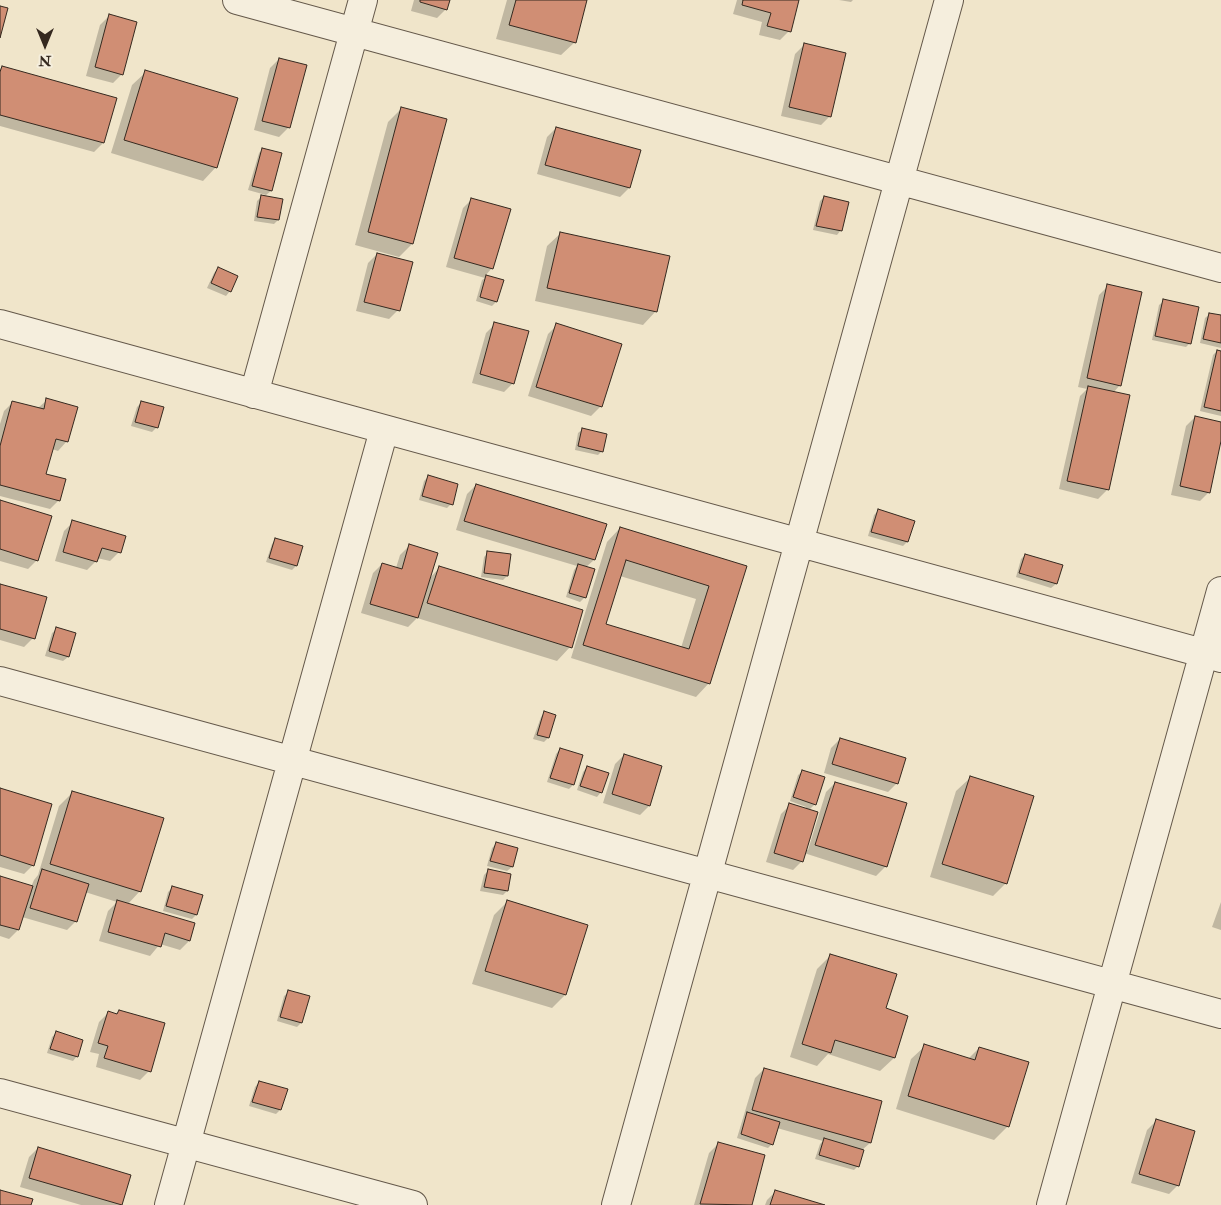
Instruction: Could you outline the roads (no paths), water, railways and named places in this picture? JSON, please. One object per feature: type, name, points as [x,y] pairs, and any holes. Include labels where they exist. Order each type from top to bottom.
[{"type":"street","points":[[238,0],[1221,268]]},
{"type":"street","points":[[254,394],[363,0]]},
{"type":"street","points":[[616,1205],[949,0]]},
{"type":"street","points":[[0,324],[1212,656]]},
{"type":"street","points":[[170,1205],[384,430]]},
{"type":"street","points":[[1051,1205],[1112,984],[1212,656],[1221,591]]},
{"type":"street","points":[[0,681],[1221,1014]]},
{"type":"street","points":[[0,1092],[413,1205]]}]
